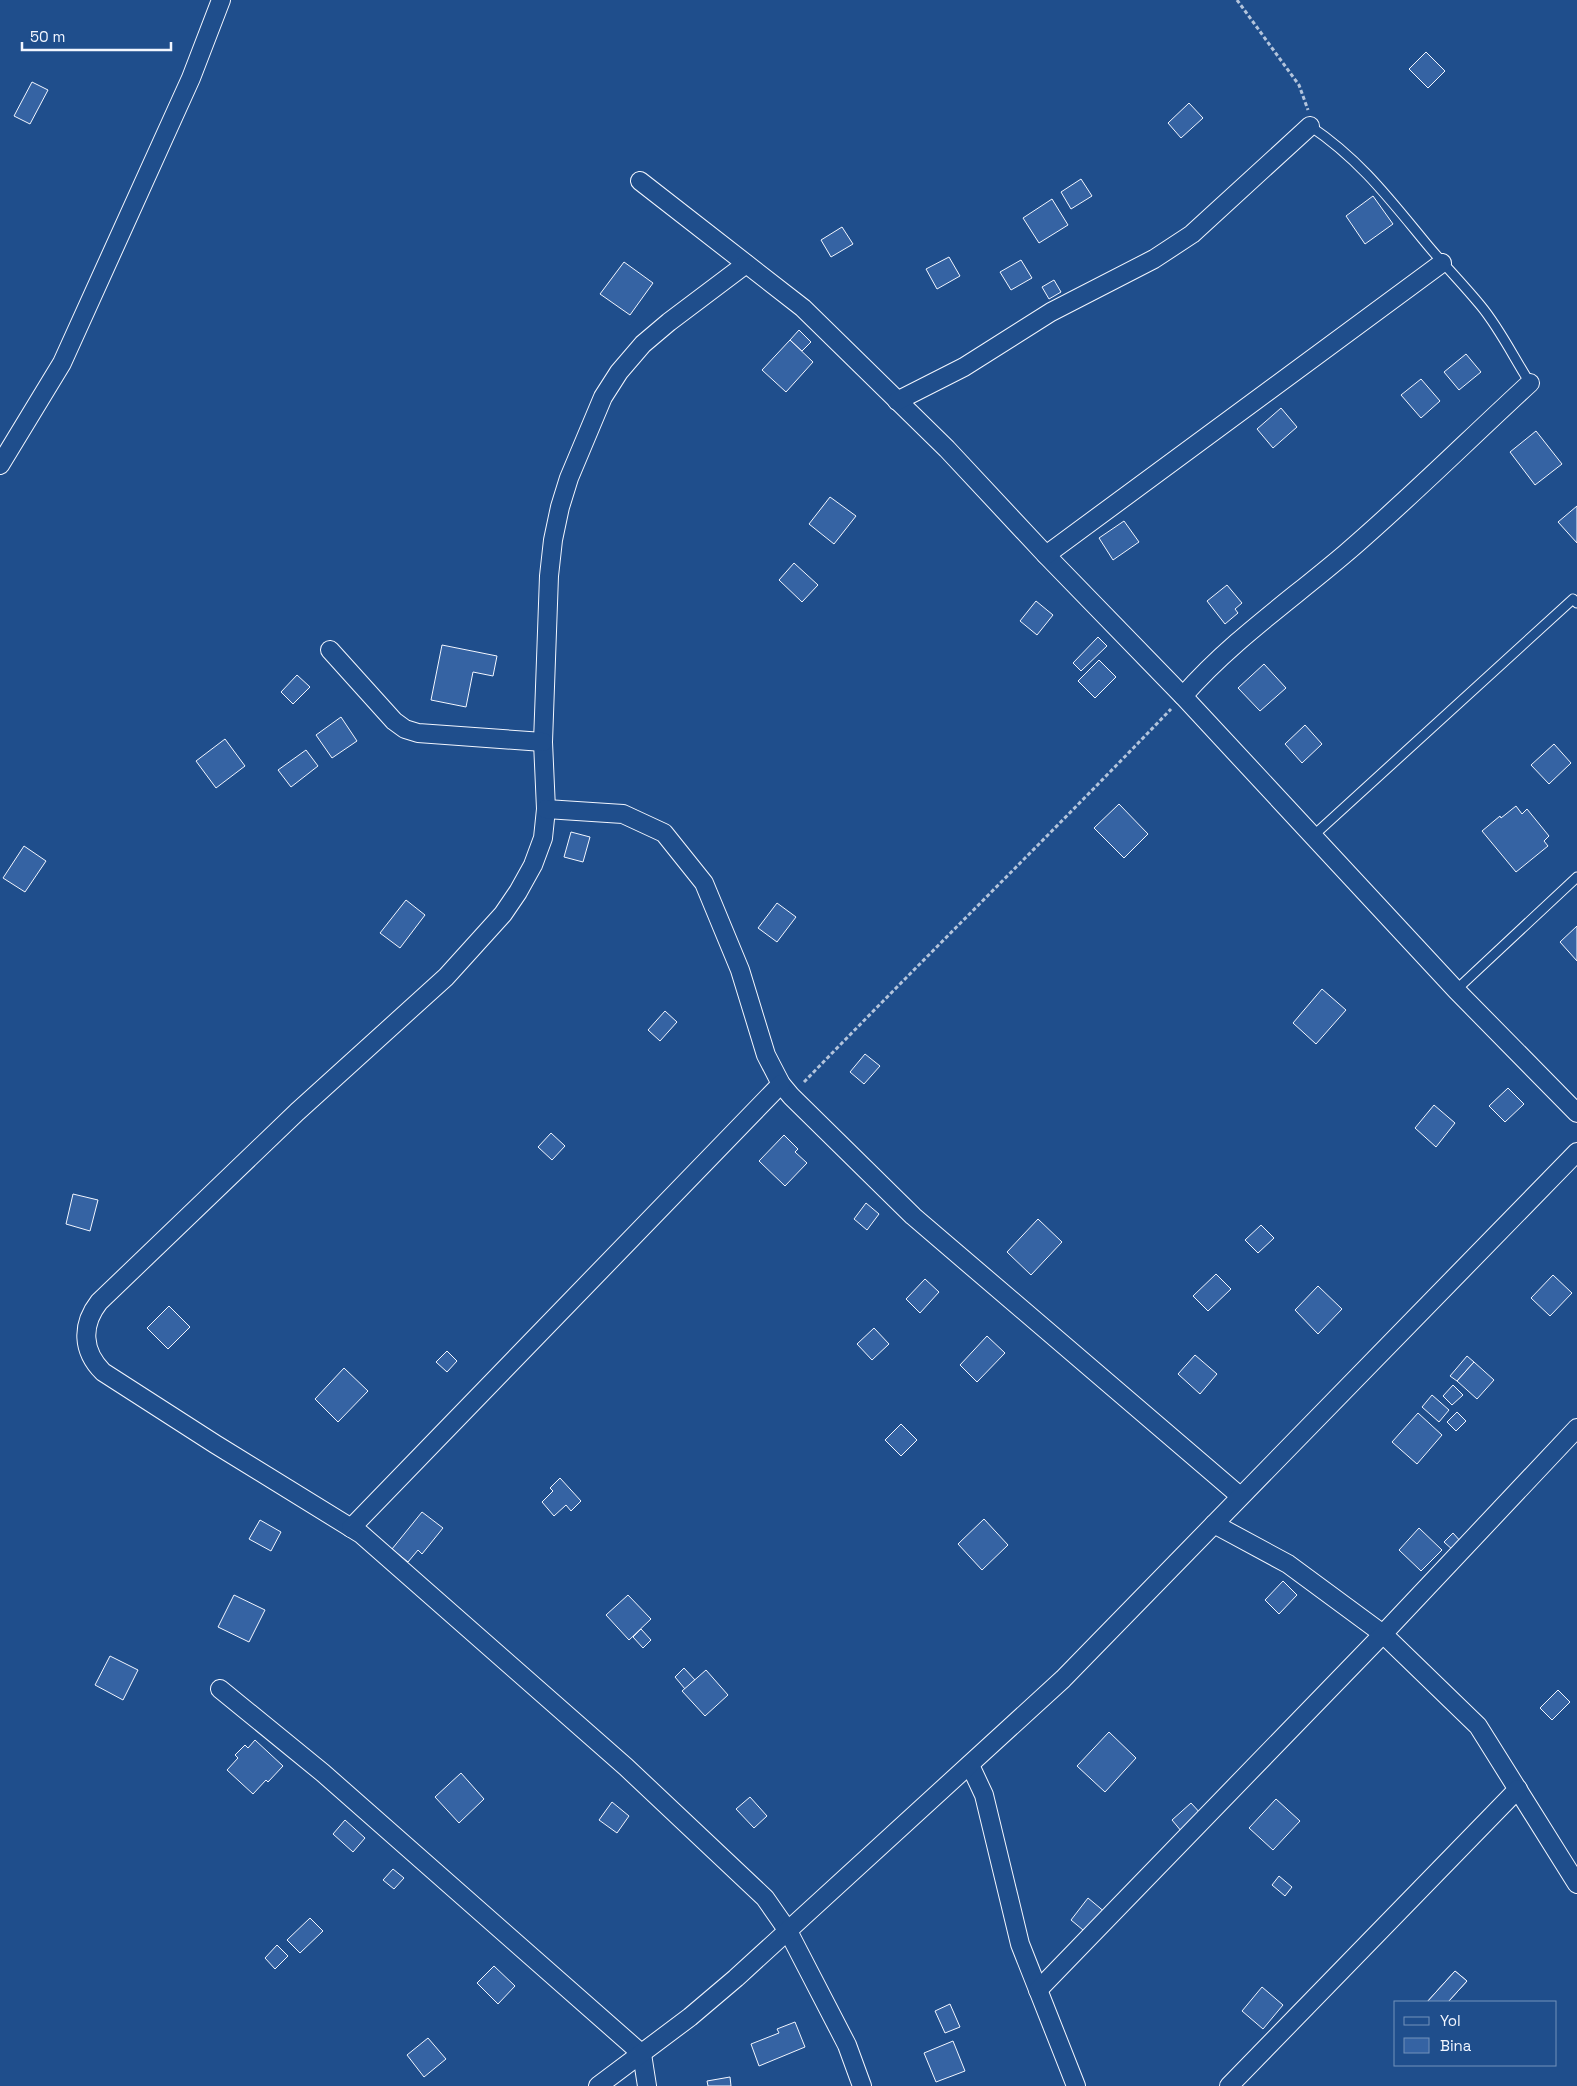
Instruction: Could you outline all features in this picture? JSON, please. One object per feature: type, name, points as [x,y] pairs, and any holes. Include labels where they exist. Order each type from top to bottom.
[{"type":"street","points":[[0,465],[62,363],[192,78],[220,0]]},
{"type":"street","points":[[897,401],[964,366],[1051,312],[1154,259],[1184,239],[1310,126]]},
{"type":"street","points":[[640,181],[803,308],[947,448],[1046,555],[1183,696],[1456,990],[1577,1113]]},
{"type":"street","points":[[1046,555],[1442,263]]},
{"type":"street","points":[[746,264],[669,322],[644,344],[619,372],[603,397],[569,478],[553,540],[550,576],[543,742],[546,809],[542,838],[533,865],[518,892],[503,914],[446,977],[297,1112],[99,1302],[88,1319],[86,1329],[87,1349],[91,1358],[103,1372],[361,1534],[626,1767],[765,1898],[788,1931],[848,2045],[862,2086]]},
{"type":"street","points":[[1183,696],[1229,648],[1348,551],[1530,383]]},
{"type":"street","points":[[330,650],[394,721],[405,729],[418,733],[543,742]]},
{"type":"street","points":[[546,809],[623,814],[664,833],[704,883],[740,970],[766,1055],[786,1090],[913,1216],[1240,1496]]},
{"type":"street","points":[[351,1528],[786,1090]]},
{"type":"street","points":[[598,2086],[642,2054],[736,1978],[1063,1679],[1577,1152]]},
{"type":"street","points":[[1038,1990],[1383,1634],[1577,1428]]},
{"type":"street","points":[[1214,1524],[1288,1564],[1383,1634],[1478,1726],[1577,1884]]},
{"type":"street","points":[[220,1689],[323,1774],[642,2054],[647,2086]]},
{"type":"street","points":[[970,1764],[984,1795],[1020,1944],[1076,2086]]},
{"type":"street","points":[[1229,2086],[1518,1789]]},
{"type":"lane","points":[[1310,126],[1333,141],[1366,171],[1442,263],[1482,307],[1530,383]]},
{"type":"lane","points":[[1313,836],[1573,599],[1577,604]]},
{"type":"lane","points":[[1456,990],[1577,877]]},
{"type":"path","points":[[1237,0],[1299,85],[1308,110],[1310,126]]},
{"type":"path","points":[[786,1090],[1096,787],[1183,696]]},
{"type":"building","points":[[1426,52],[1445,71],[1428,88],[1409,69]]},
{"type":"building","points":[[32,82],[48,90],[30,124],[14,116]]},
{"type":"building","points":[[1189,103],[1203,118],[1181,138],[1168,123]]},
{"type":"building","points":[[1081,179],[1092,196],[1071,209],[1061,192]]},
{"type":"building","points":[[1373,196],[1393,224],[1365,244],[1346,216]]},
{"type":"building","points":[[1052,199],[1068,225],[1039,243],[1023,218]]},
{"type":"building","points":[[842,227],[853,244],[831,257],[821,240]]},
{"type":"building","points":[[949,257],[960,276],[937,289],[926,269]]},
{"type":"building","points":[[1021,260],[1032,278],[1011,290],[1000,272]]},
{"type":"building","points":[[624,262],[653,283],[630,315],[600,294]]},
{"type":"building","points":[[1054,280],[1061,292],[1049,299],[1042,287]]},
{"type":"building","points":[[799,330],[811,342],[802,351],[790,340]]},
{"type":"building","points":[[790,340],[813,362],[786,392],[762,370]]},
{"type":"building","points":[[1466,354],[1481,372],[1459,390],[1444,372]]},
{"type":"building","points":[[1421,379],[1440,401],[1421,418],[1401,395]]},
{"type":"building","points":[[1281,408],[1297,427],[1273,448],[1257,429]]},
{"type":"building","points":[[1536,431],[1562,464],[1535,485],[1510,452]]},
{"type":"building","points":[[830,497],[856,516],[834,544],[809,524]]},
{"type":"building","points":[[1577,506],[1577,543],[1558,522]]},
{"type":"building","points":[[1124,521],[1139,542],[1113,560],[1099,538]]},
{"type":"building","points":[[794,563],[818,585],[802,602],[779,580]]},
{"type":"building","points":[[1227,585],[1242,603],[1235,609],[1238,613],[1225,624],[1207,601]]},
{"type":"building","points":[[1036,601],[1053,615],[1037,635],[1020,621]]},
{"type":"building","points":[[1098,637],[1107,646],[1081,671],[1073,663]]},
{"type":"building","points":[[442,645],[497,656],[493,676],[473,672],[466,707],[431,700]]},
{"type":"building","points":[[1099,660],[1116,677],[1095,698],[1078,681]]},
{"type":"building","points":[[1264,664],[1286,688],[1260,711],[1238,688]]},
{"type":"building","points":[[297,675],[310,687],[293,704],[281,692]]},
{"type":"building","points":[[341,717],[357,741],[332,758],[316,735]]},
{"type":"building","points":[[1305,725],[1322,744],[1302,763],[1285,744]]},
{"type":"building","points":[[225,739],[245,766],[216,788],[196,761]]},
{"type":"building","points":[[1554,744],[1571,763],[1549,784],[1531,765]]},
{"type":"building","points":[[306,750],[318,766],[291,787],[278,770]]},
{"type":"building","points":[[1119,804],[1148,834],[1124,858],[1094,828]]},
{"type":"building","points":[[1516,806],[1522,814],[1527,809],[1549,836],[1544,841],[1548,846],[1516,872],[1482,831]]},
{"type":"building","points":[[571,832],[590,837],[583,862],[564,857]]},
{"type":"building","points":[[24,846],[46,861],[25,892],[3,878]]},
{"type":"building","points":[[406,900],[425,915],[400,948],[380,933]]},
{"type":"building","points":[[777,903],[796,917],[777,942],[758,928]]},
{"type":"building","points":[[1577,926],[1577,961],[1560,942]]},
{"type":"building","points":[[1322,989],[1346,1010],[1316,1044],[1293,1023]]},
{"type":"building","points":[[665,1011],[677,1022],[660,1041],[648,1030]]},
{"type":"building","points":[[865,1054],[880,1066],[864,1084],[850,1072]]},
{"type":"building","points":[[1508,1088],[1524,1104],[1505,1122],[1489,1106]]},
{"type":"building","points":[[1434,1105],[1455,1123],[1436,1147],[1415,1128]]},
{"type":"building","points":[[551,1133],[565,1146],[552,1160],[538,1147]]},
{"type":"building","points":[[784,1135],[798,1149],[795,1152],[807,1163],[785,1186],[759,1161]]},
{"type":"building","points":[[73,1194],[98,1200],[90,1231],[66,1224]]},
{"type":"building","points":[[866,1203],[879,1214],[867,1230],[854,1219]]},
{"type":"building","points":[[1038,1219],[1062,1242],[1031,1275],[1007,1252]]},
{"type":"building","points":[[1261,1225],[1274,1238],[1258,1253],[1245,1240]]},
{"type":"building","points":[[1216,1274],[1231,1289],[1208,1311],[1193,1296]]},
{"type":"building","points":[[1553,1275],[1572,1293],[1550,1316],[1531,1298]]},
{"type":"building","points":[[925,1279],[939,1292],[920,1313],[906,1299]]},
{"type":"building","points":[[1318,1286],[1342,1309],[1318,1334],[1295,1310]]},
{"type":"building","points":[[169,1306],[190,1327],[168,1349],[147,1328]]},
{"type":"building","points":[[874,1328],[889,1344],[872,1360],[857,1344]]},
{"type":"building","points":[[987,1336],[1005,1353],[977,1382],[960,1365]]},
{"type":"building","points":[[447,1351],[457,1361],[447,1372],[436,1362]]},
{"type":"building","points":[[1195,1355],[1217,1374],[1200,1394],[1178,1374]]},
{"type":"building","points":[[1467,1356],[1474,1362],[1457,1381],[1450,1376]]},
{"type":"building","points":[[1474,1362],[1494,1380],[1477,1399],[1457,1381]]},
{"type":"building","points":[[344,1368],[368,1391],[338,1422],[315,1399]]},
{"type":"building","points":[[1453,1385],[1463,1395],[1452,1405],[1443,1396]]},
{"type":"building","points":[[1432,1395],[1449,1410],[1439,1422],[1422,1407]]},
{"type":"building","points":[[1457,1412],[1466,1421],[1456,1431],[1447,1422]]},
{"type":"building","points":[[1418,1413],[1442,1435],[1417,1464],[1392,1442]]},
{"type":"building","points":[[901,1424],[917,1440],[901,1456],[885,1440]]},
{"type":"building","points":[[560,1478],[581,1501],[571,1511],[566,1505],[554,1516],[542,1502],[553,1491],[550,1488]]},
{"type":"building","points":[[422,1512],[443,1528],[422,1554],[418,1550],[408,1562],[392,1549]]},
{"type":"building","points":[[984,1519],[1008,1545],[982,1570],[958,1544]]},
{"type":"building","points":[[260,1520],[281,1532],[271,1551],[249,1539]]},
{"type":"building","points":[[1419,1528],[1442,1550],[1421,1571],[1399,1550]]},
{"type":"building","points":[[1453,1533],[1462,1543],[1454,1551],[1444,1542]]},
{"type":"building","points":[[1283,1581],[1297,1595],[1279,1614],[1265,1600]]},
{"type":"building","points":[[234,1595],[265,1610],[249,1642],[218,1627]]},
{"type":"building","points":[[628,1595],[651,1619],[629,1640],[606,1615]]},
{"type":"building","points":[[641,1629],[651,1640],[643,1648],[633,1637]]},
{"type":"building","points":[[110,1656],[138,1670],[123,1700],[95,1685]]},
{"type":"building","points":[[684,1668],[695,1680],[685,1689],[675,1677]]},
{"type":"building","points":[[706,1670],[728,1695],[705,1716],[682,1691]]},
{"type":"building","points":[[1558,1690],[1570,1702],[1552,1720],[1540,1708]]},
{"type":"building","points":[[1558,1690],[1570,1702],[1552,1720],[1540,1708]]},
{"type":"building","points":[[1109,1732],[1136,1758],[1105,1792],[1077,1766]]},
{"type":"building","points":[[255,1740],[283,1766],[253,1794],[227,1770],[238,1758],[235,1755],[245,1745],[248,1748]]},
{"type":"building","points":[[461,1773],[484,1799],[459,1823],[435,1797]]},
{"type":"building","points":[[750,1797],[767,1816],[754,1828],[736,1809]]},
{"type":"building","points":[[1276,1799],[1300,1821],[1273,1850],[1249,1828]]},
{"type":"building","points":[[612,1802],[629,1816],[617,1833],[599,1820]]},
{"type":"building","points":[[1191,1803],[1202,1815],[1182,1832],[1172,1820]]},
{"type":"building","points":[[345,1820],[365,1838],[353,1852],[333,1834]]},
{"type":"building","points":[[393,1869],[404,1878],[394,1889],[383,1880]]},
{"type":"building","points":[[1279,1876],[1292,1887],[1285,1896],[1272,1885]]},
{"type":"building","points":[[1088,1898],[1106,1913],[1089,1935],[1071,1920]]},
{"type":"building","points":[[310,1918],[323,1931],[300,1953],[287,1940]]},
{"type":"building","points":[[277,1945],[288,1956],[275,1969],[265,1958]]},
{"type":"building","points":[[494,1966],[515,1986],[498,2004],[477,1983]]},
{"type":"building","points":[[1455,1971],[1467,1981],[1449,2001],[1428,2001]]},
{"type":"building","points":[[1455,1971],[1467,1981],[1449,2001],[1428,2001]]},
{"type":"building","points":[[1262,1987],[1283,2005],[1263,2029],[1242,2011]]},
{"type":"building","points":[[950,2004],[960,2027],[945,2033],[935,2011]]},
{"type":"building","points":[[795,2022],[805,2047],[759,2066],[751,2044],[779,2033],[777,2029]]},
{"type":"building","points":[[428,2038],[446,2059],[424,2077],[407,2055]]},
{"type":"building","points":[[953,2041],[965,2071],[936,2082],[924,2053]]},
{"type":"building","points":[[730,2077],[731,2086],[708,2086],[707,2081]]}]
